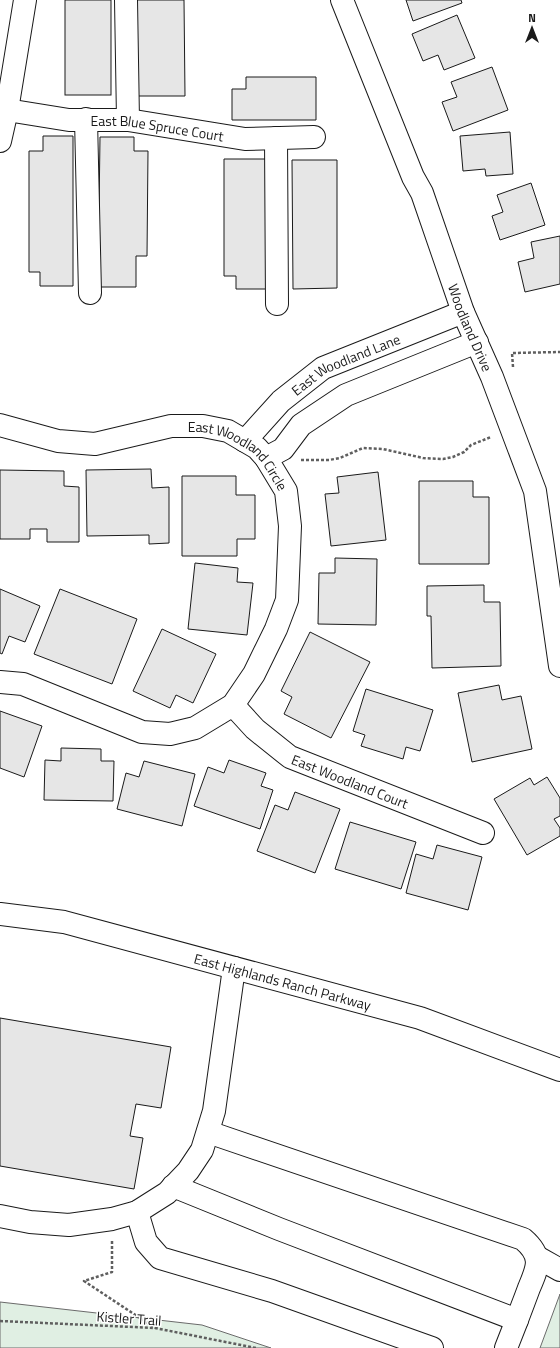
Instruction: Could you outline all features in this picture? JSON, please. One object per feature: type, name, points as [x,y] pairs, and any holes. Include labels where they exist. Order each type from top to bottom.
[{"type":"street","points":[[0,141],[25,0]]},
{"type":"street","points":[[126,0],[128,120]]},
{"type":"street","name":"Woodland Drive","points":[[342,0],[413,177],[422,193],[463,312],[492,377],[535,491],[560,666]]},
{"type":"street","name":"East Blue Spruce Court","points":[[4,112],[69,120],[128,120],[245,139],[314,137]]},
{"type":"street","points":[[86,119],[90,292]]},
{"type":"street","points":[[276,138],[277,304]]},
{"type":"street","name":"East Woodland Lane","points":[[245,441],[280,401],[323,368],[463,312]]},
{"type":"street","name":"East Woodland Lane","points":[[275,454],[301,425],[346,395],[477,342]]},
{"type":"street","name":"East Woodland Circle","points":[[0,425],[58,441],[95,444],[171,426],[203,426],[228,431],[257,448],[275,454],[286,491],[290,526],[287,600],[276,629],[254,674],[233,705],[195,728],[170,734],[142,732],[23,684],[0,682]]},
{"type":"street","name":"East Woodland Court","points":[[233,705],[255,729],[290,758],[483,832]]},
{"type":"street","name":"East Highlands Ranch Parkway","points":[[0,914],[64,922],[420,1018],[560,1070]]},
{"type":"street","points":[[0,1216],[30,1222],[69,1225],[112,1219],[137,1212],[167,1193],[174,1186],[188,1171],[202,1150],[214,1111],[234,968]]},
{"type":"street","points":[[208,1132],[523,1239],[532,1247],[537,1257],[538,1267],[506,1348]]},
{"type":"street","points":[[174,1186],[279,1229],[517,1320]]},
{"type":"street","points":[[137,1212],[146,1242],[160,1258],[272,1291],[432,1348]]},
{"type":"street","points":[[537,1257],[560,1270]]},
{"type":"path","points":[[514,370],[512,352],[560,352]]},
{"type":"path","points":[[275,454],[296,460],[329,460],[340,458],[363,448],[383,449],[424,458],[443,459],[453,457],[464,452],[471,445],[494,436],[493,431]]},
{"type":"path","points":[[112,1219],[112,1272],[84,1281],[155,1328]]},
{"type":"path","name":"Kistler Trail","points":[[0,1321],[155,1328],[256,1348]]},
{"type":"green space","points":[[560,1294],[560,1348],[540,1348]]},
{"type":"green space","points":[[0,1302],[202,1325],[271,1348],[0,1348]]},
{"type":"building","points":[[65,0],[111,0],[111,95],[65,95]]},
{"type":"building","points":[[136,0],[184,0],[185,96],[136,96]]},
{"type":"building","points":[[406,0],[461,0],[462,3],[413,21]]},
{"type":"building","points":[[457,15],[475,58],[444,70],[438,55],[423,61],[412,34]]},
{"type":"building","points":[[492,67],[508,110],[453,131],[442,102],[457,97],[451,82]]},
{"type":"building","points":[[246,77],[316,77],[316,120],[232,120],[232,89],[246,89]]},
{"type":"building","points":[[510,132],[513,174],[486,176],[485,169],[463,171],[460,136]]},
{"type":"building","points":[[43,136],[73,136],[73,286],[40,286],[40,272],[29,272],[29,151],[43,151]]},
{"type":"building","points":[[100,137],[134,137],[134,151],[148,151],[147,256],[136,256],[136,287],[98,287]]},
{"type":"building","points":[[224,159],[269,159],[269,289],[236,289],[236,276],[224,276]]},
{"type":"building","points":[[292,160],[337,160],[337,288],[293,289]]},
{"type":"building","points":[[531,183],[545,225],[500,240],[492,216],[503,212],[497,195]]},
{"type":"building","points":[[560,236],[560,284],[525,292],[518,262],[534,258],[531,242]]},
{"type":"building","points":[[151,469],[152,488],[169,487],[169,543],[149,544],[149,535],[87,536],[86,470]]},
{"type":"building","points":[[0,470],[64,471],[64,486],[79,487],[79,542],[47,542],[47,529],[30,529],[30,539],[0,539]]},
{"type":"building","points":[[378,472],[386,540],[331,546],[325,494],[339,493],[337,477]]},
{"type":"building","points":[[182,476],[236,476],[236,495],[255,495],[255,539],[237,539],[237,556],[182,556]]},
{"type":"building","points":[[419,481],[473,481],[473,497],[489,497],[489,564],[419,564]]},
{"type":"building","points":[[335,558],[377,559],[376,625],[318,624],[319,573],[335,573]]},
{"type":"building","points":[[195,563],[238,568],[237,582],[253,583],[247,635],[188,629]]},
{"type":"building","points":[[484,585],[484,602],[500,602],[501,666],[432,668],[431,616],[427,616],[427,586]]},
{"type":"building","points":[[0,589],[40,606],[25,642],[9,636],[2,654],[0,653]]},
{"type":"building","points":[[60,589],[137,619],[112,684],[34,654]]},
{"type":"building","points":[[162,629],[216,654],[193,703],[176,695],[170,708],[133,691]]},
{"type":"building","points":[[310,632],[370,662],[331,738],[284,714],[292,697],[281,691]]},
{"type":"building","points":[[499,685],[502,700],[521,696],[532,749],[472,762],[458,693]]},
{"type":"building","points":[[366,689],[433,710],[420,751],[406,747],[403,759],[361,746],[365,735],[353,731]]},
{"type":"building","points":[[0,711],[42,726],[24,777],[0,768]]},
{"type":"building","points":[[61,748],[101,749],[101,761],[114,761],[113,801],[44,800],[45,760],[61,761]]},
{"type":"building","points":[[229,760],[266,773],[261,786],[273,790],[260,829],[194,806],[208,767],[224,773]]},
{"type":"building","points":[[144,761],[195,774],[182,826],[117,809],[126,773],[139,777]]},
{"type":"building","points":[[547,777],[560,798],[560,816],[554,819],[560,828],[560,836],[527,855],[494,799],[530,778],[534,785]]},
{"type":"building","points":[[295,792],[340,809],[315,873],[257,851],[275,805],[288,810]]},
{"type":"building","points":[[350,822],[416,842],[401,889],[335,869]]},
{"type":"building","points":[[437,845],[482,857],[468,910],[406,893],[416,854],[433,859]]},
{"type":"building","points":[[0,1018],[171,1047],[161,1108],[136,1104],[130,1136],[143,1138],[134,1189],[0,1166]]}]
